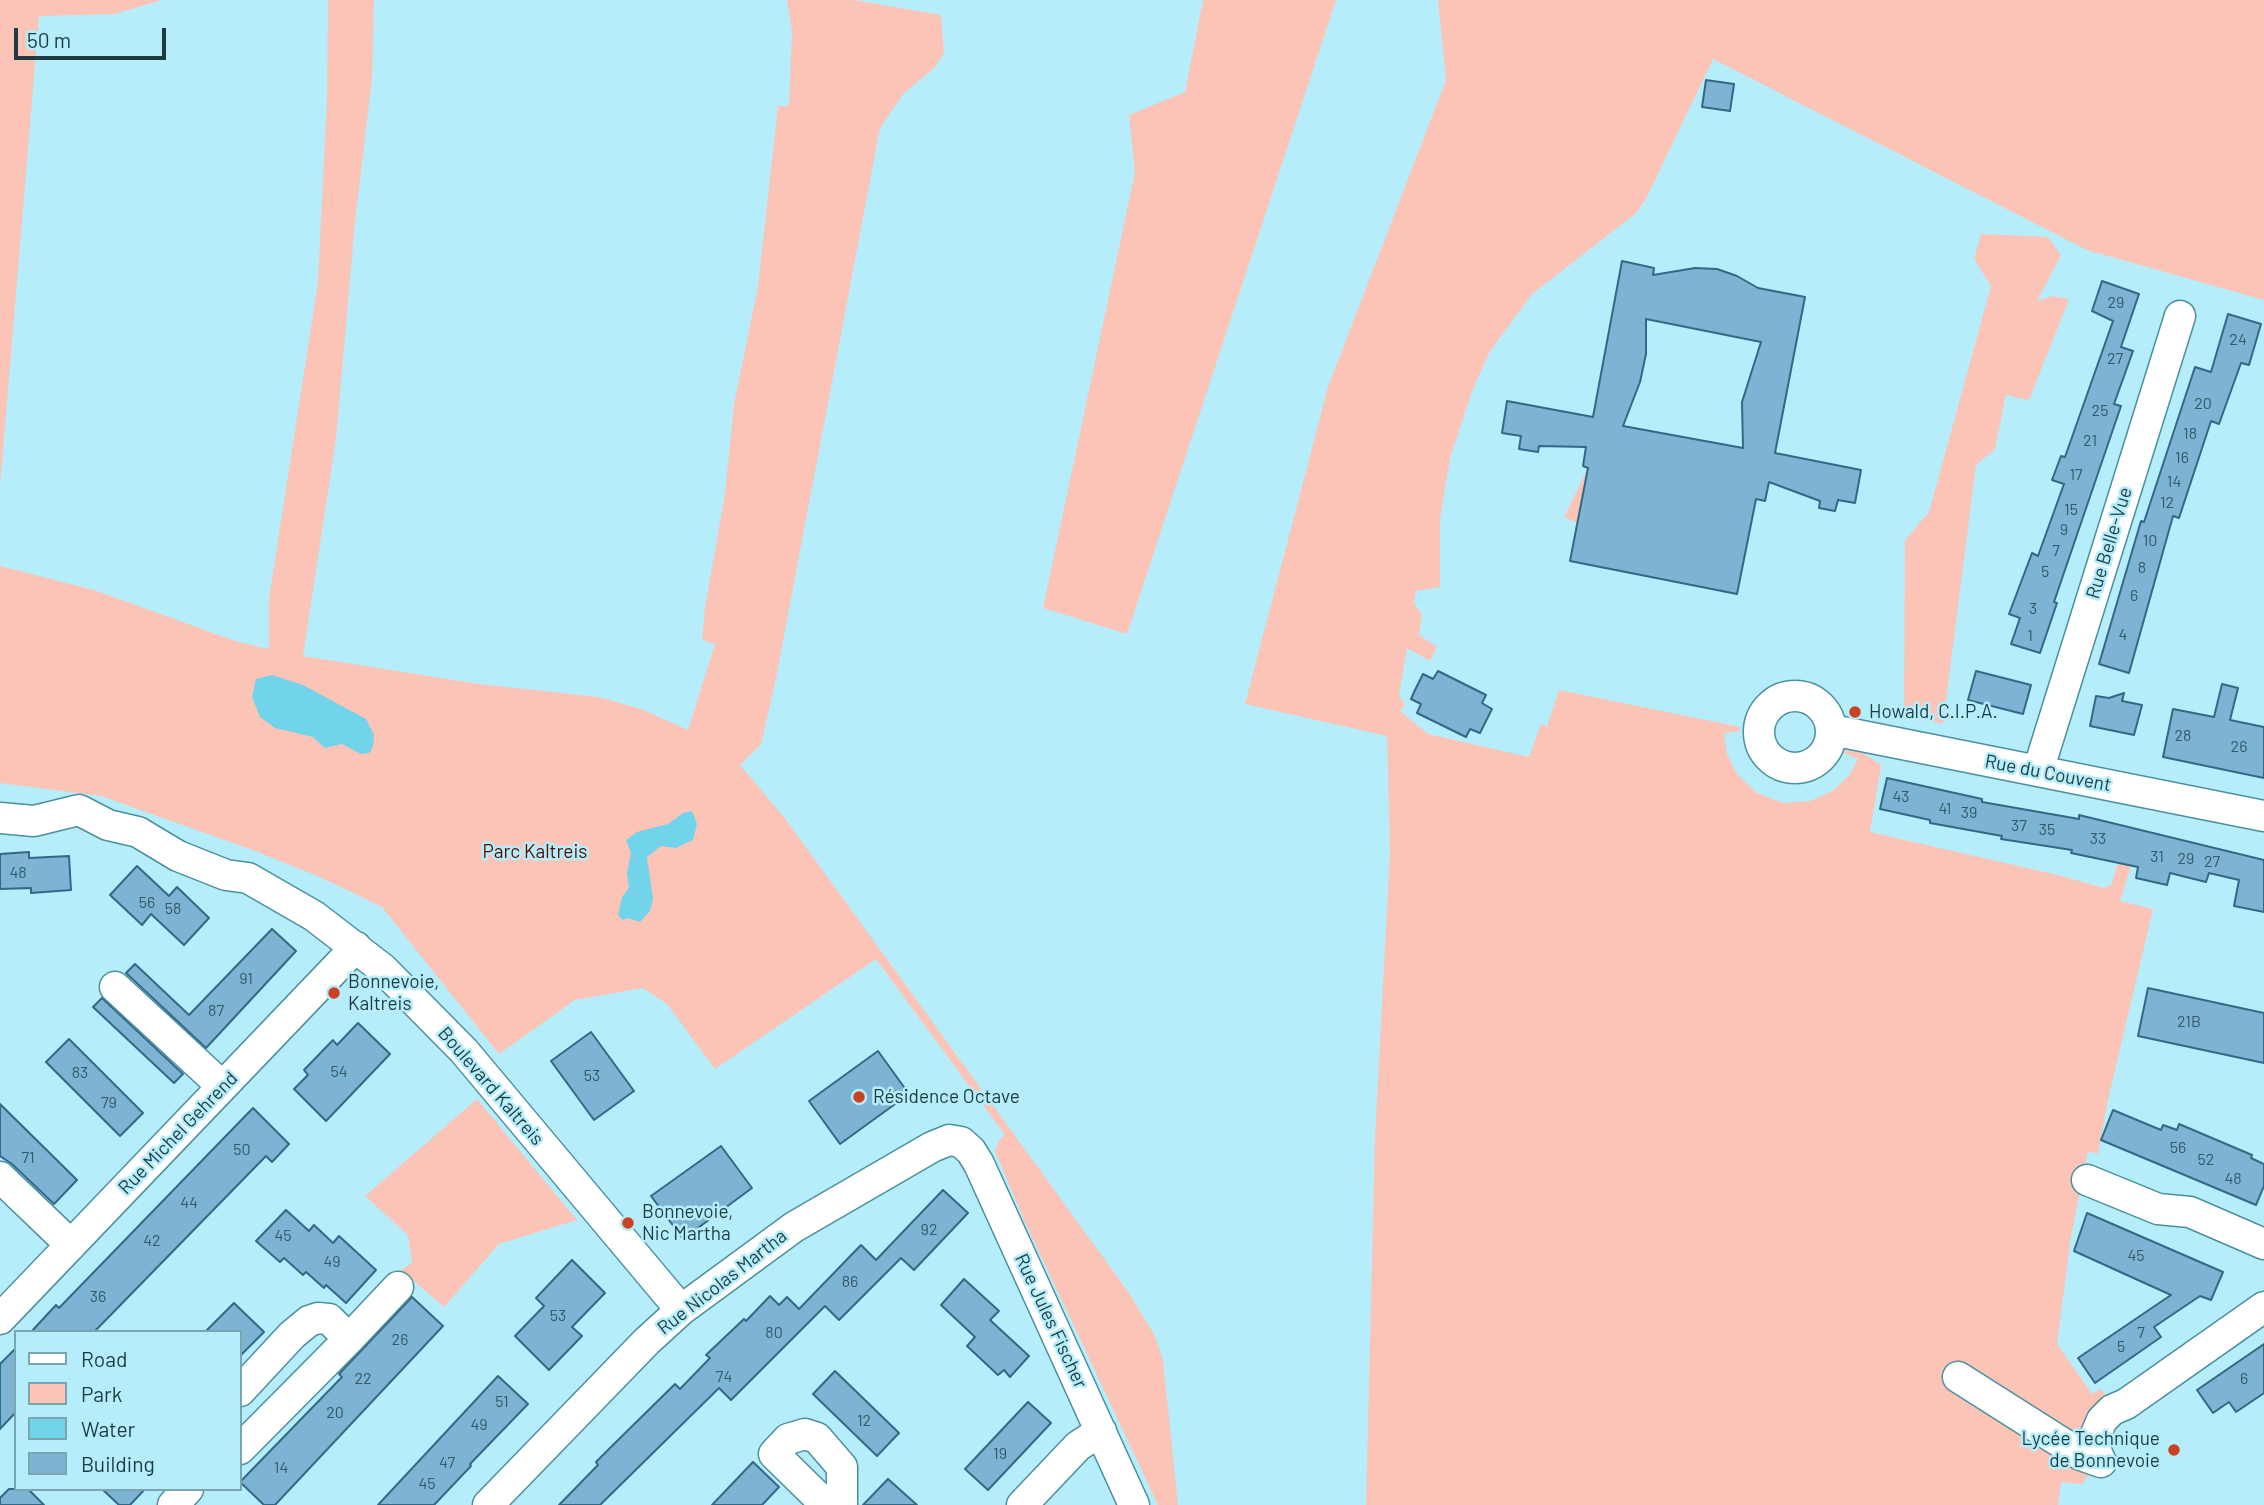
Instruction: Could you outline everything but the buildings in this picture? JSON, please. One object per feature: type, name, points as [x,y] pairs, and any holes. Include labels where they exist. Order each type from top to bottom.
[{"type":"street","name":"Rue Belle-Vue","points":[[2038,771],[2180,316]]},
{"type":"street","name":"Rue du Couvent","points":[[1832,730],[2264,816]]},
{"type":"street","name":"Boulevard Kaltreis","points":[[0,818],[34,821],[79,810],[108,825],[138,832],[178,856],[226,875],[247,878],[314,916],[383,969],[464,1051],[681,1310]]},
{"type":"street","name":"Rue Michel Gehrend","points":[[0,1319],[356,947]]},
{"type":"street","points":[[115,987],[222,1086]]},
{"type":"street","name":"Rue Nicolas Martha","points":[[488,1505],[637,1351],[681,1310],[825,1207],[932,1147],[949,1140],[961,1142]]},
{"type":"street","name":"Rue Jules Fischer","points":[[961,1142],[979,1164],[1134,1505]]},
{"type":"street","points":[[0,1177],[71,1245]]},
{"type":"street","points":[[2087,1180],[2158,1209],[2190,1212],[2264,1244]]},
{"type":"street","points":[[242,1447],[398,1287]]},
{"type":"street","points":[[1958,1377],[2081,1455],[2101,1462],[2095,1449],[2096,1434],[2102,1420],[2112,1410],[2126,1404],[2264,1307]]},
{"type":"street","points":[[242,1389],[292,1335],[309,1321],[329,1319],[349,1339]]},
{"type":"street","points":[[1022,1505],[1078,1446],[1101,1432]]},
{"type":"street","points":[[826,1505],[774,1454],[788,1439],[805,1434],[817,1438],[842,1467],[842,1505]]},
{"type":"street","points":[[173,1505],[186,1491]]},
{"type":"green space","points":[[0,0],[162,0],[115,14],[39,16],[0,487]]},
{"type":"green space","name":"Parc Kaltreis","points":[[328,0],[374,0],[372,79],[355,222],[336,439],[303,656],[479,684],[599,697],[641,709],[688,730],[715,644],[702,640],[705,607],[725,494],[734,404],[758,286],[778,106],[789,106],[792,31],[787,0],[855,0],[941,15],[944,53],[934,68],[904,93],[880,128],[776,678],[761,744],[740,765],[784,817],[1129,1293],[1155,1336],[1163,1360],[1178,1505],[1158,1505],[1024,1220],[995,1151],[999,1140],[1005,1135],[876,959],[715,1069],[667,1004],[643,988],[575,1000],[499,1054],[382,907],[320,877],[250,849],[101,796],[0,783],[0,566],[94,590],[238,642],[269,649],[269,598],[318,282],[327,97]]},
{"type":"green space","points":[[1203,0],[1336,0],[1127,634],[1043,608],[1135,172],[1129,115],[1185,92]]},
{"type":"green space","points":[[1438,0],[2264,0],[2264,300],[2087,250],[1713,59],[1646,199],[1635,214],[1532,294],[1490,351],[1472,391],[1450,458],[1440,519],[1440,587],[1416,591],[1414,604],[1422,614],[1419,635],[1437,647],[1430,661],[1407,648],[1399,695],[1405,705],[1400,711],[1428,734],[1529,757],[1541,724],[1547,727],[1559,690],[1740,727],[1740,731],[1724,733],[1727,754],[1737,774],[1757,793],[1783,803],[1810,801],[1833,791],[1850,774],[1858,759],[1841,752],[1844,750],[1863,753],[1881,765],[1870,832],[2104,888],[2111,885],[2120,857],[2135,853],[2120,901],[2153,909],[2107,1104],[2098,1154],[2088,1151],[2071,1236],[2057,1344],[2092,1394],[2101,1389],[2109,1401],[2090,1473],[2082,1484],[2061,1482],[2058,1505],[1366,1505],[1375,1137],[1390,851],[1387,736],[1245,704],[1328,387],[1446,80]]},
{"type":"green space","points":[[1981,234],[2048,237],[2061,255],[2037,301],[2052,296],[2069,299],[2029,400],[2006,395],[1995,449],[1976,465],[1943,724],[1904,716],[1905,540],[1929,512],[1991,286],[1974,259]]},
{"type":"green space","points":[[1588,468],[1577,523],[1564,517]]},
{"type":"green space","points":[[477,1099],[577,1220],[499,1244],[444,1307],[401,1270],[412,1263],[408,1235],[365,1196]]},
{"type":"water","points":[[272,675],[303,685],[366,719],[374,735],[373,747],[369,753],[361,754],[342,744],[325,748],[313,737],[275,728],[260,717],[252,697],[256,679]]},
{"type":"water","points":[[692,811],[697,824],[693,840],[676,848],[661,846],[647,857],[653,899],[650,911],[640,922],[628,918],[623,920],[618,915],[622,897],[629,888],[627,873],[631,853],[626,840],[637,832],[668,824],[683,813]]},
{"type":"place","name":"Howald, C.I.P.A.","points":[[1855,712]]},
{"type":"place","name":"Bonnevoie, Kaltreis","points":[[334,993]]},
{"type":"place","name":"Résidence Octave","points":[[859,1097]]},
{"type":"place","name":"Bonnevoie, Nic Martha","points":[[628,1223]]},
{"type":"place","name":"Lycée Technique de Bonnevoie","points":[[2174,1450]]}]
